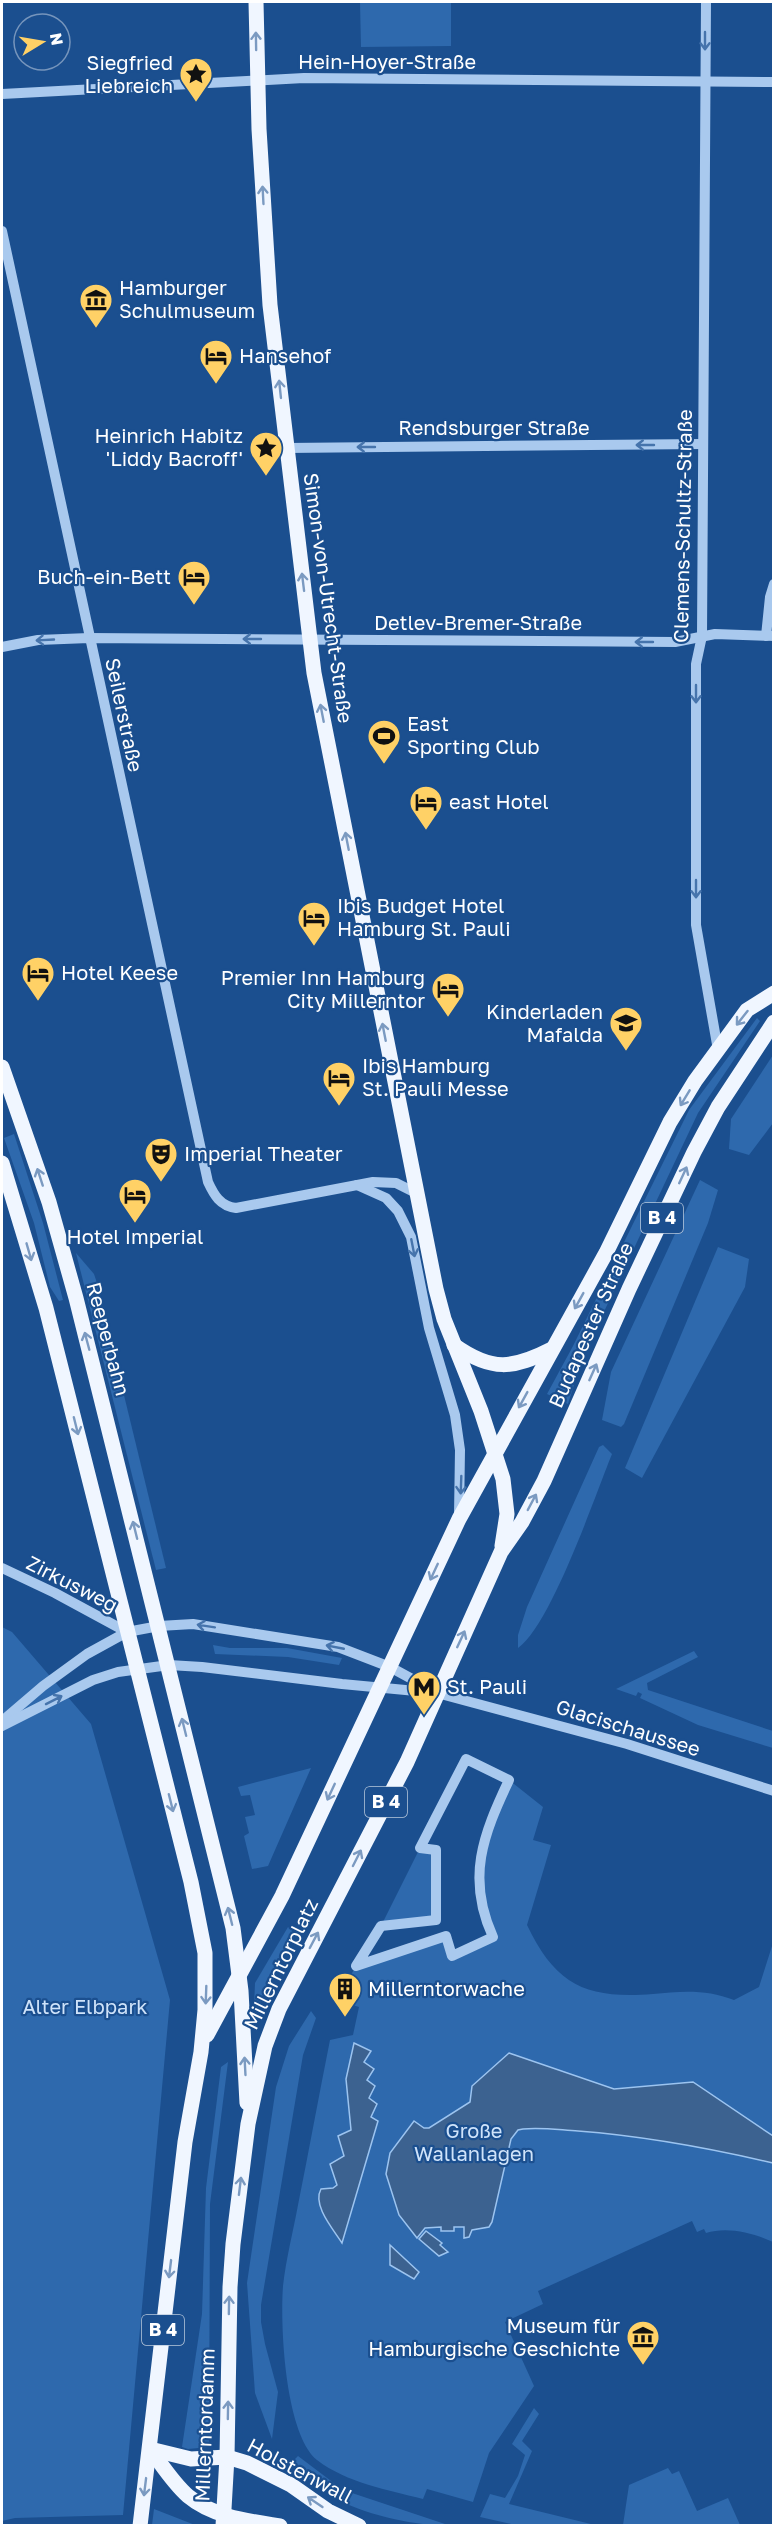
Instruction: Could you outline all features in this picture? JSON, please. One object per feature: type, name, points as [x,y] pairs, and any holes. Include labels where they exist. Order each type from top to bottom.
[{"type":"main road","name":"Simon-von-Utrecht-Straße","points":[[256,2],[257,80],[270,294],[286,448],[318,695],[436,1289],[444,1319],[495,1451]]},
{"type":"main road","name":"Budapester Straße","points":[[390,1666],[459,1519],[606,1253],[670,1122],[695,1082],[747,1010],[774,993]]},
{"type":"main road","name":"Budapester Straße","points":[[437,1693],[501,1552],[522,1522],[544,1480],[629,1289],[694,1152],[718,1107],[774,1022]]},
{"type":"main road","name":"Reeperbahn","points":[[2,1067],[49,1202],[73,1287],[159,1626]]},
{"type":"main road","points":[[2,1163],[7,1196],[46,1308],[200,1921],[205,1953],[206,1987],[201,2052]]},
{"type":"main road","points":[[454,1346],[482,1361],[508,1366],[530,1360],[552,1349]]},
{"type":"main road","name":"Budapester Straße","points":[[495,1451],[506,1496],[507,1514],[501,1552]]},
{"type":"main road","name":"Millerntorplatz","points":[[159,1626],[233,1928],[239,1974],[248,2124]]},
{"type":"main road","name":"Millerntorplatz","points":[[201,2052],[214,2020],[282,1896],[390,1666]]},
{"type":"main road","name":"Millerntorplatz","points":[[248,2124],[265,2046],[275,2018],[407,1762],[437,1693]]},
{"type":"main road","name":"B 4","points":[[140,2526],[184,2142],[201,2052]]},
{"type":"main road","name":"Millerntordamm","points":[[223,2520],[227,2457],[230,2287],[248,2124]]},
{"type":"main road","name":"Millerntordamm","points":[[150,2450],[188,2496],[223,2520]]},
{"type":"main road","name":"Holstenwall","points":[[150,2450],[191,2458],[227,2457],[247,2463],[273,2476],[328,2511],[359,2526]]},
{"type":"main road","points":[[223,2520],[280,2526]]},
{"type":"street","name":"Clemens-Schultz-Straße","points":[[706,2],[702,636],[696,664],[696,925],[718,1050]]},
{"type":"street","name":"Hein-Hoyer-Straße","points":[[2,94],[304,78],[774,82]]},
{"type":"street","name":"Seilerstraße","points":[[2,231],[208,1182],[221,1203],[236,1208],[357,1185]]},
{"type":"street","name":"Rendsburger Straße","points":[[286,448],[703,444]]},
{"type":"street","points":[[770,636],[770,597],[774,584]]},
{"type":"street","name":"Detlev-Bremer-Straße","points":[[2,646],[38,640],[89,638],[675,642],[715,634],[770,636]]},
{"type":"street","points":[[357,1185],[373,1182],[396,1183],[416,1193]]},
{"type":"street","points":[[357,1185],[386,1198],[398,1211],[411,1237],[429,1328],[455,1415],[461,1460],[459,1519]]},
{"type":"street","name":"Zirkusweg","points":[[2,1569],[55,1593],[127,1632]]},
{"type":"street","points":[[2,1721],[59,1673],[127,1632],[159,1626],[193,1624],[338,1647],[390,1666],[437,1693]]},
{"type":"street","points":[[2,1726],[93,1680],[136,1668],[169,1665],[202,1666],[437,1693]]},
{"type":"street","name":"Glacischaussee","points":[[437,1693],[627,1744],[774,1791]]},
{"type":"street","points":[[466,1759],[509,1780],[495,1810],[479,1868],[480,1902],[493,1937],[452,1956],[446,1936],[356,1966],[381,1926],[436,1920],[436,1850],[420,1848],[466,1759]]},
{"type":"green space","points":[[360,2],[451,2],[451,46],[361,47]]},
{"type":"green space","points":[[757,1018],[760,1021],[698,1113],[583,1356],[568,1404],[547,1394],[689,1110]]},
{"type":"green space","points":[[773,1055],[773,1123],[749,1155],[729,1149],[731,1119]]},
{"type":"green space","points":[[14,1134],[43,1223],[63,1300],[59,1301],[50,1287],[34,1223],[4,1138]]},
{"type":"green space","points":[[700,1180],[718,1190],[708,1223],[621,1427],[602,1420],[611,1372]]},
{"type":"green space","points":[[718,1247],[749,1259],[745,1287],[642,1478],[625,1468]]},
{"type":"green space","points":[[76,1253],[94,1274],[96,1280],[166,1568],[156,1570]]},
{"type":"green space","points":[[603,1445],[612,1454],[571,1558],[544,1614],[531,1635],[518,1648],[518,1635],[527,1607],[599,1447]]},
{"type":"green space","name":"Alter Elbpark","points":[[2,1627],[12,1632],[91,1724],[170,2000],[123,2515],[15,2518],[2,2521]]},
{"type":"green space","points":[[213,1645],[230,1648],[287,1648],[342,1658],[339,1665],[288,1657],[215,1654]]},
{"type":"green space","points":[[694,1651],[698,1657],[647,1683],[648,1690],[773,1731],[773,1748],[698,1725],[640,1698],[642,1694],[638,1692],[636,1696],[616,1689]]},
{"type":"green space","points":[[311,1768],[268,1866],[252,1869],[244,1836],[249,1833],[245,1817],[255,1815],[250,1795],[241,1796],[238,1787]]},
{"type":"green space","name":"Große Wallanlagen","points":[[509,1780],[543,1807],[533,1840],[551,1845],[527,1925],[550,1962],[562,1975],[576,1984],[610,1994],[694,1992],[724,1996],[734,2000],[759,1987],[773,1943],[773,2242],[740,2232],[723,2230],[706,2233],[704,2229],[697,2232],[692,2221],[538,2291],[543,2304],[505,2322],[534,2386],[489,2453],[473,2502],[427,2489],[423,2499],[368,2485],[341,2475],[317,2460],[306,2446],[291,2404],[287,2378],[284,2352],[283,2286],[330,2040],[353,2035],[359,2007],[346,2003],[340,1994],[356,1966],[446,1936],[452,1956],[493,1937],[479,1868]]},
{"type":"green space","points":[[420,1848],[436,1850],[436,1920],[381,1926]]},
{"type":"green space","points":[[288,1927],[293,1931],[259,2007],[254,2006],[255,1983]]},
{"type":"green space","points":[[311,2011],[316,2018],[303,2055],[261,2305],[265,2344],[278,2392],[272,2439],[255,2393],[247,2283],[276,2087],[289,2046]]},
{"type":"green space","points":[[228,2062],[210,2204],[209,2447],[188,2449],[182,2447],[202,2314],[206,2188],[221,2067]]},
{"type":"green space","points":[[534,2408],[539,2414],[522,2441],[532,2451],[509,2504],[595,2525],[516,2525],[480,2517],[490,2494],[505,2498],[518,2476],[525,2455],[512,2444]]},
{"type":"green space","points":[[298,2456],[343,2490],[448,2525],[422,2524],[391,2518],[346,2504],[323,2490],[291,2463]]},
{"type":"green space","points":[[668,2468],[672,2474],[679,2471],[697,2511],[728,2498],[740,2525],[623,2525],[629,2485]]},
{"type":"green space","points":[[154,2509],[195,2525],[152,2525]]},
{"type":"shaded area","points":[[354,2043],[371,2051],[364,2062],[374,2069],[367,2080],[375,2086],[369,2098],[377,2104],[371,2117],[378,2121],[342,2243],[321,2209],[319,2195],[321,2189],[333,2188],[337,2185],[330,2164],[344,2156],[338,2136],[351,2130],[346,2079]]},
{"type":"shaded area","points":[[509,2053],[614,2089],[693,2082],[773,2136],[773,2163],[652,2139],[544,2128],[518,2130],[511,2139],[489,2227],[472,2230],[469,2237],[464,2238],[464,2227],[454,2227],[454,2231],[441,2231],[441,2227],[425,2228],[417,2238],[399,2215],[386,2174],[390,2153],[414,2121],[424,2128],[429,2128],[470,2102],[472,2086]]},
{"type":"shaded area","points":[[426,2231],[442,2243],[440,2245],[448,2252],[439,2256],[419,2239]]},
{"type":"shaded area","points":[[390,2245],[419,2272],[414,2279],[390,2265]]},
{"type":"place","name":"Siegfried Liebreich","points":[[196,103]]},
{"type":"place","name":"Hamburger Schulmuseum","points":[[96,329]]},
{"type":"place","name":"Hansehof","points":[[216,385]]},
{"type":"place","name":"Heinrich Habitz 'Liddy Bacroff'","points":[[266,477]]},
{"type":"place","name":"Buch-ein-Bett","points":[[194,606]]},
{"type":"place","name":"East Sporting Club","points":[[384,765]]},
{"type":"place","name":"east Hotel","points":[[426,831]]},
{"type":"place","name":"Ibis Budget Hotel Hamburg St. Pauli","points":[[314,947]]},
{"type":"place","name":"Hotel Keese","points":[[38,1002]]},
{"type":"place","name":"Premier Inn Hamburg City Millerntor","points":[[448,1018]]},
{"type":"place","name":"Kinderladen Mafalda","points":[[626,1052]]},
{"type":"place","name":"Ibis Hamburg St. Pauli Messe","points":[[339,1107]]},
{"type":"place","name":"Imperial Theater","points":[[161,1183]]},
{"type":"place","name":"Hotel Imperial","points":[[135,1224]]},
{"type":"place","name":"St. Pauli","points":[[424,1716]]},
{"type":"place","name":"Millerntorwache","points":[[345,2018]]},
{"type":"place","name":"Museum für Hamburgische Geschichte","points":[[643,2366]]}]
